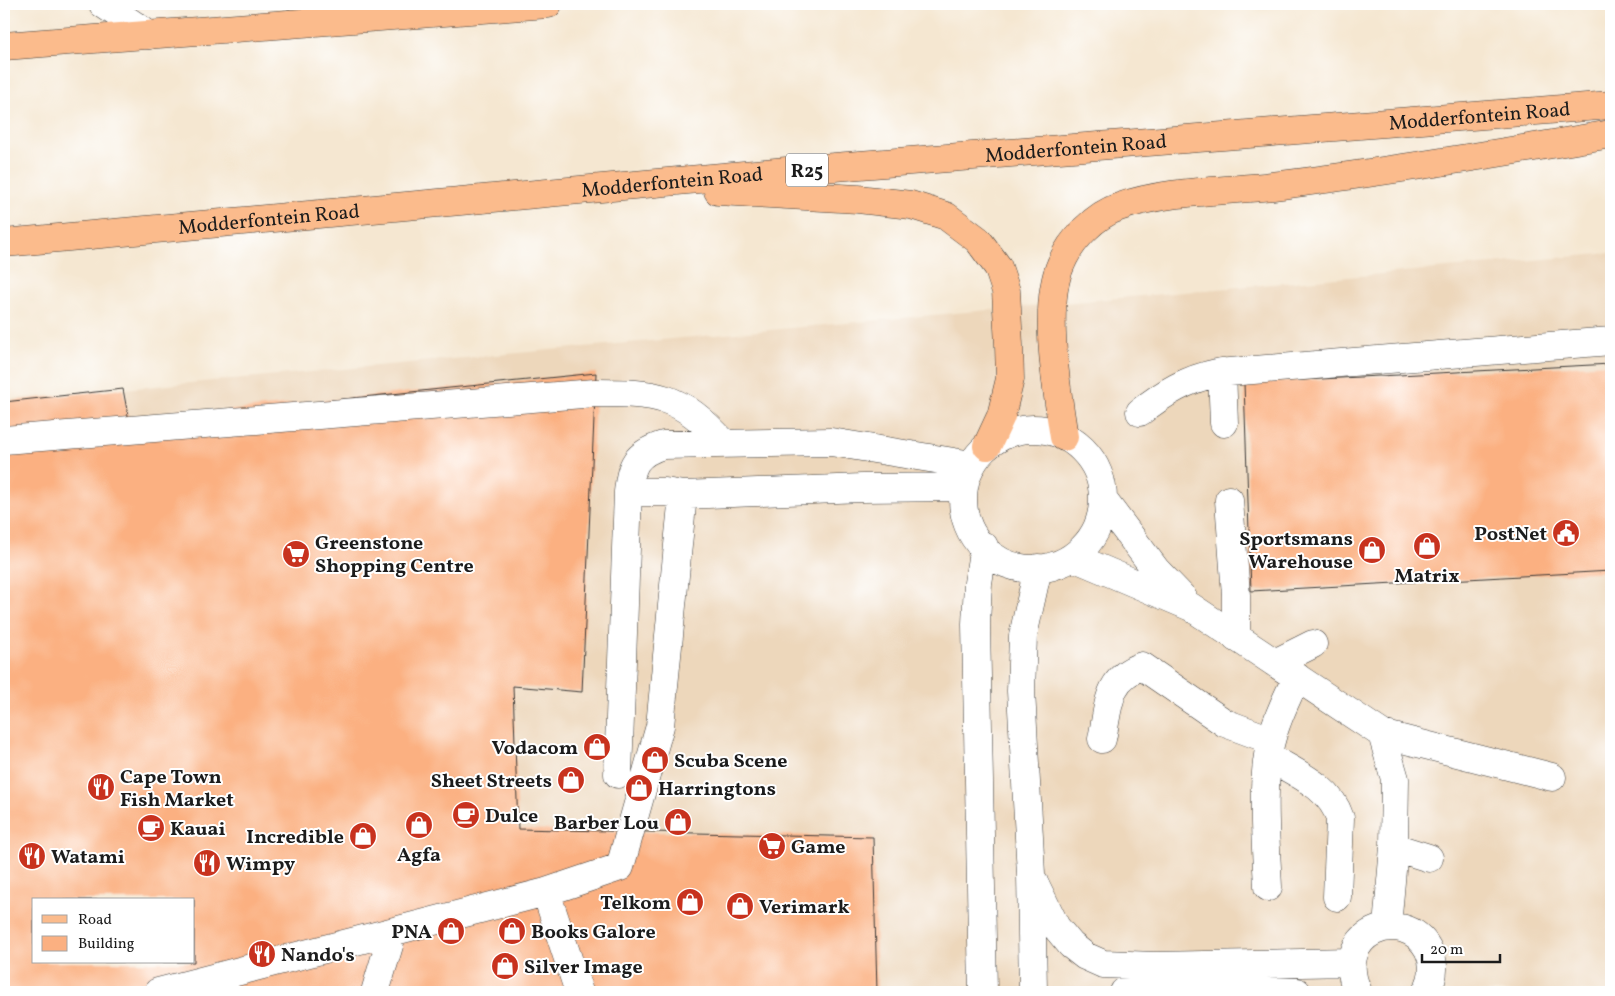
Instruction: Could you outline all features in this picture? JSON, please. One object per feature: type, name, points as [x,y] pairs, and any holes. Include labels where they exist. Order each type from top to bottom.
[{"type":"main road","points":[[4,46],[548,4]]},
{"type":"main road","name":"Modderfontein Road","points":[[4,243],[619,186],[1611,105]]},
{"type":"main road","points":[[1064,437],[1058,394],[1052,318],[1055,286],[1061,263],[1075,242],[1092,222],[1118,207],[1162,196],[1278,185],[1414,167],[1611,134]]},
{"type":"main road","points":[[619,186],[858,199],[911,205],[946,216],[978,240],[998,267],[1006,291],[1010,380],[1001,416],[974,466]]},
{"type":"street","points":[[103,4],[149,35]]},
{"type":"street","points":[[1140,412],[1166,392],[1183,384],[1222,372],[1611,341]]},
{"type":"street","points":[[1222,372],[1224,423]]},
{"type":"street","points":[[4,440],[595,392],[656,395],[675,401],[695,414],[724,442]]},
{"type":"street","points":[[1030,428],[1054,432],[1076,442],[1091,459],[1100,479],[1104,500],[1099,522],[1089,542],[1073,557],[1053,566],[1038,568],[1010,564],[988,552],[973,534],[964,512],[974,466],[1007,433],[1030,428]]},
{"type":"street","points":[[618,774],[628,492],[633,467],[648,450],[663,445],[724,442],[831,442],[974,466]]},
{"type":"street","points":[[628,492],[665,492],[683,495],[862,488],[974,466]]},
{"type":"street","points":[[158,992],[546,892],[620,867],[660,726],[683,495]]},
{"type":"street","points":[[1104,500],[1156,570],[1191,607]]},
{"type":"street","points":[[1229,500],[1236,638]]},
{"type":"street","points":[[983,992],[976,624],[984,546]]},
{"type":"street","points":[[1073,557],[1191,607],[1382,734],[1552,776]]},
{"type":"street","points":[[1033,992],[1031,874],[1021,691],[1022,636],[1038,568]]},
{"type":"street","points":[[1275,662],[1313,644]]},
{"type":"street","points":[[1102,739],[1113,688],[1120,678],[1142,666],[1225,723],[1270,748],[1316,785],[1336,806],[1340,818],[1337,897]]},
{"type":"street","points":[[1268,887],[1265,823],[1270,748],[1281,711],[1297,677]]},
{"type":"street","points":[[1382,734],[1395,779],[1394,847],[1387,927]]},
{"type":"street","points":[[1394,847],[1429,858]]},
{"type":"street","points":[[1031,874],[1056,927],[1071,945],[1085,956],[1103,964],[1147,966],[1351,962]]},
{"type":"street","points":[[546,892],[579,992]]},
{"type":"street","points":[[1358,992],[1352,978],[1351,962],[1355,949],[1363,938],[1374,931],[1387,927],[1401,928],[1414,933],[1425,943],[1432,955],[1434,969],[1432,983],[1426,992]]},
{"type":"street","points":[[376,992],[394,932]]},
{"type":"street","points":[[1124,992],[1145,990],[1297,992]]},
{"type":"shaded area","points":[[1611,253],[1611,992],[4,992],[4,400]]},
{"type":"building","points":[[1611,364],[1611,571],[1251,591],[1244,383]]},
{"type":"building","name":"Greenstone Shopping Centre","points":[[596,373],[582,692],[513,686],[518,829],[873,837],[877,992],[4,992],[4,402],[123,389],[129,421]]},
{"type":"place","name":"PostNet","points":[[1566,533]]},
{"type":"place","name":"Matrix","points":[[1427,546]]},
{"type":"place","name":"Sportsmans Warehouse","points":[[1372,550]]},
{"type":"place","name":"Greenstone Shopping Centre","points":[[296,554]]},
{"type":"place","name":"Vodacom","points":[[597,747]]},
{"type":"place","name":"Scuba Scene","points":[[655,760]]},
{"type":"place","name":"Sheet Streets","points":[[571,780]]},
{"type":"place","name":"Cape Town Fish Market","points":[[101,787]]},
{"type":"place","name":"Harringtons","points":[[639,788]]},
{"type":"place","name":"Dulce","points":[[466,815]]},
{"type":"place","name":"Barber Lou","points":[[678,822]]},
{"type":"place","name":"Agfa","points":[[419,825]]},
{"type":"place","name":"Kauai","points":[[151,828]]},
{"type":"place","name":"Incredible","points":[[363,836]]},
{"type":"place","name":"Game","points":[[772,846]]},
{"type":"place","name":"Watami","points":[[32,856]]},
{"type":"place","name":"Wimpy","points":[[207,863]]},
{"type":"place","name":"Telkom","points":[[690,902]]},
{"type":"place","name":"Verimark","points":[[740,906]]},
{"type":"place","name":"PNA","points":[[451,931]]},
{"type":"place","name":"Books Galore","points":[[512,931]]},
{"type":"place","name":"Nando's","points":[[262,954]]},
{"type":"place","name":"Silver Image","points":[[505,966]]}]
